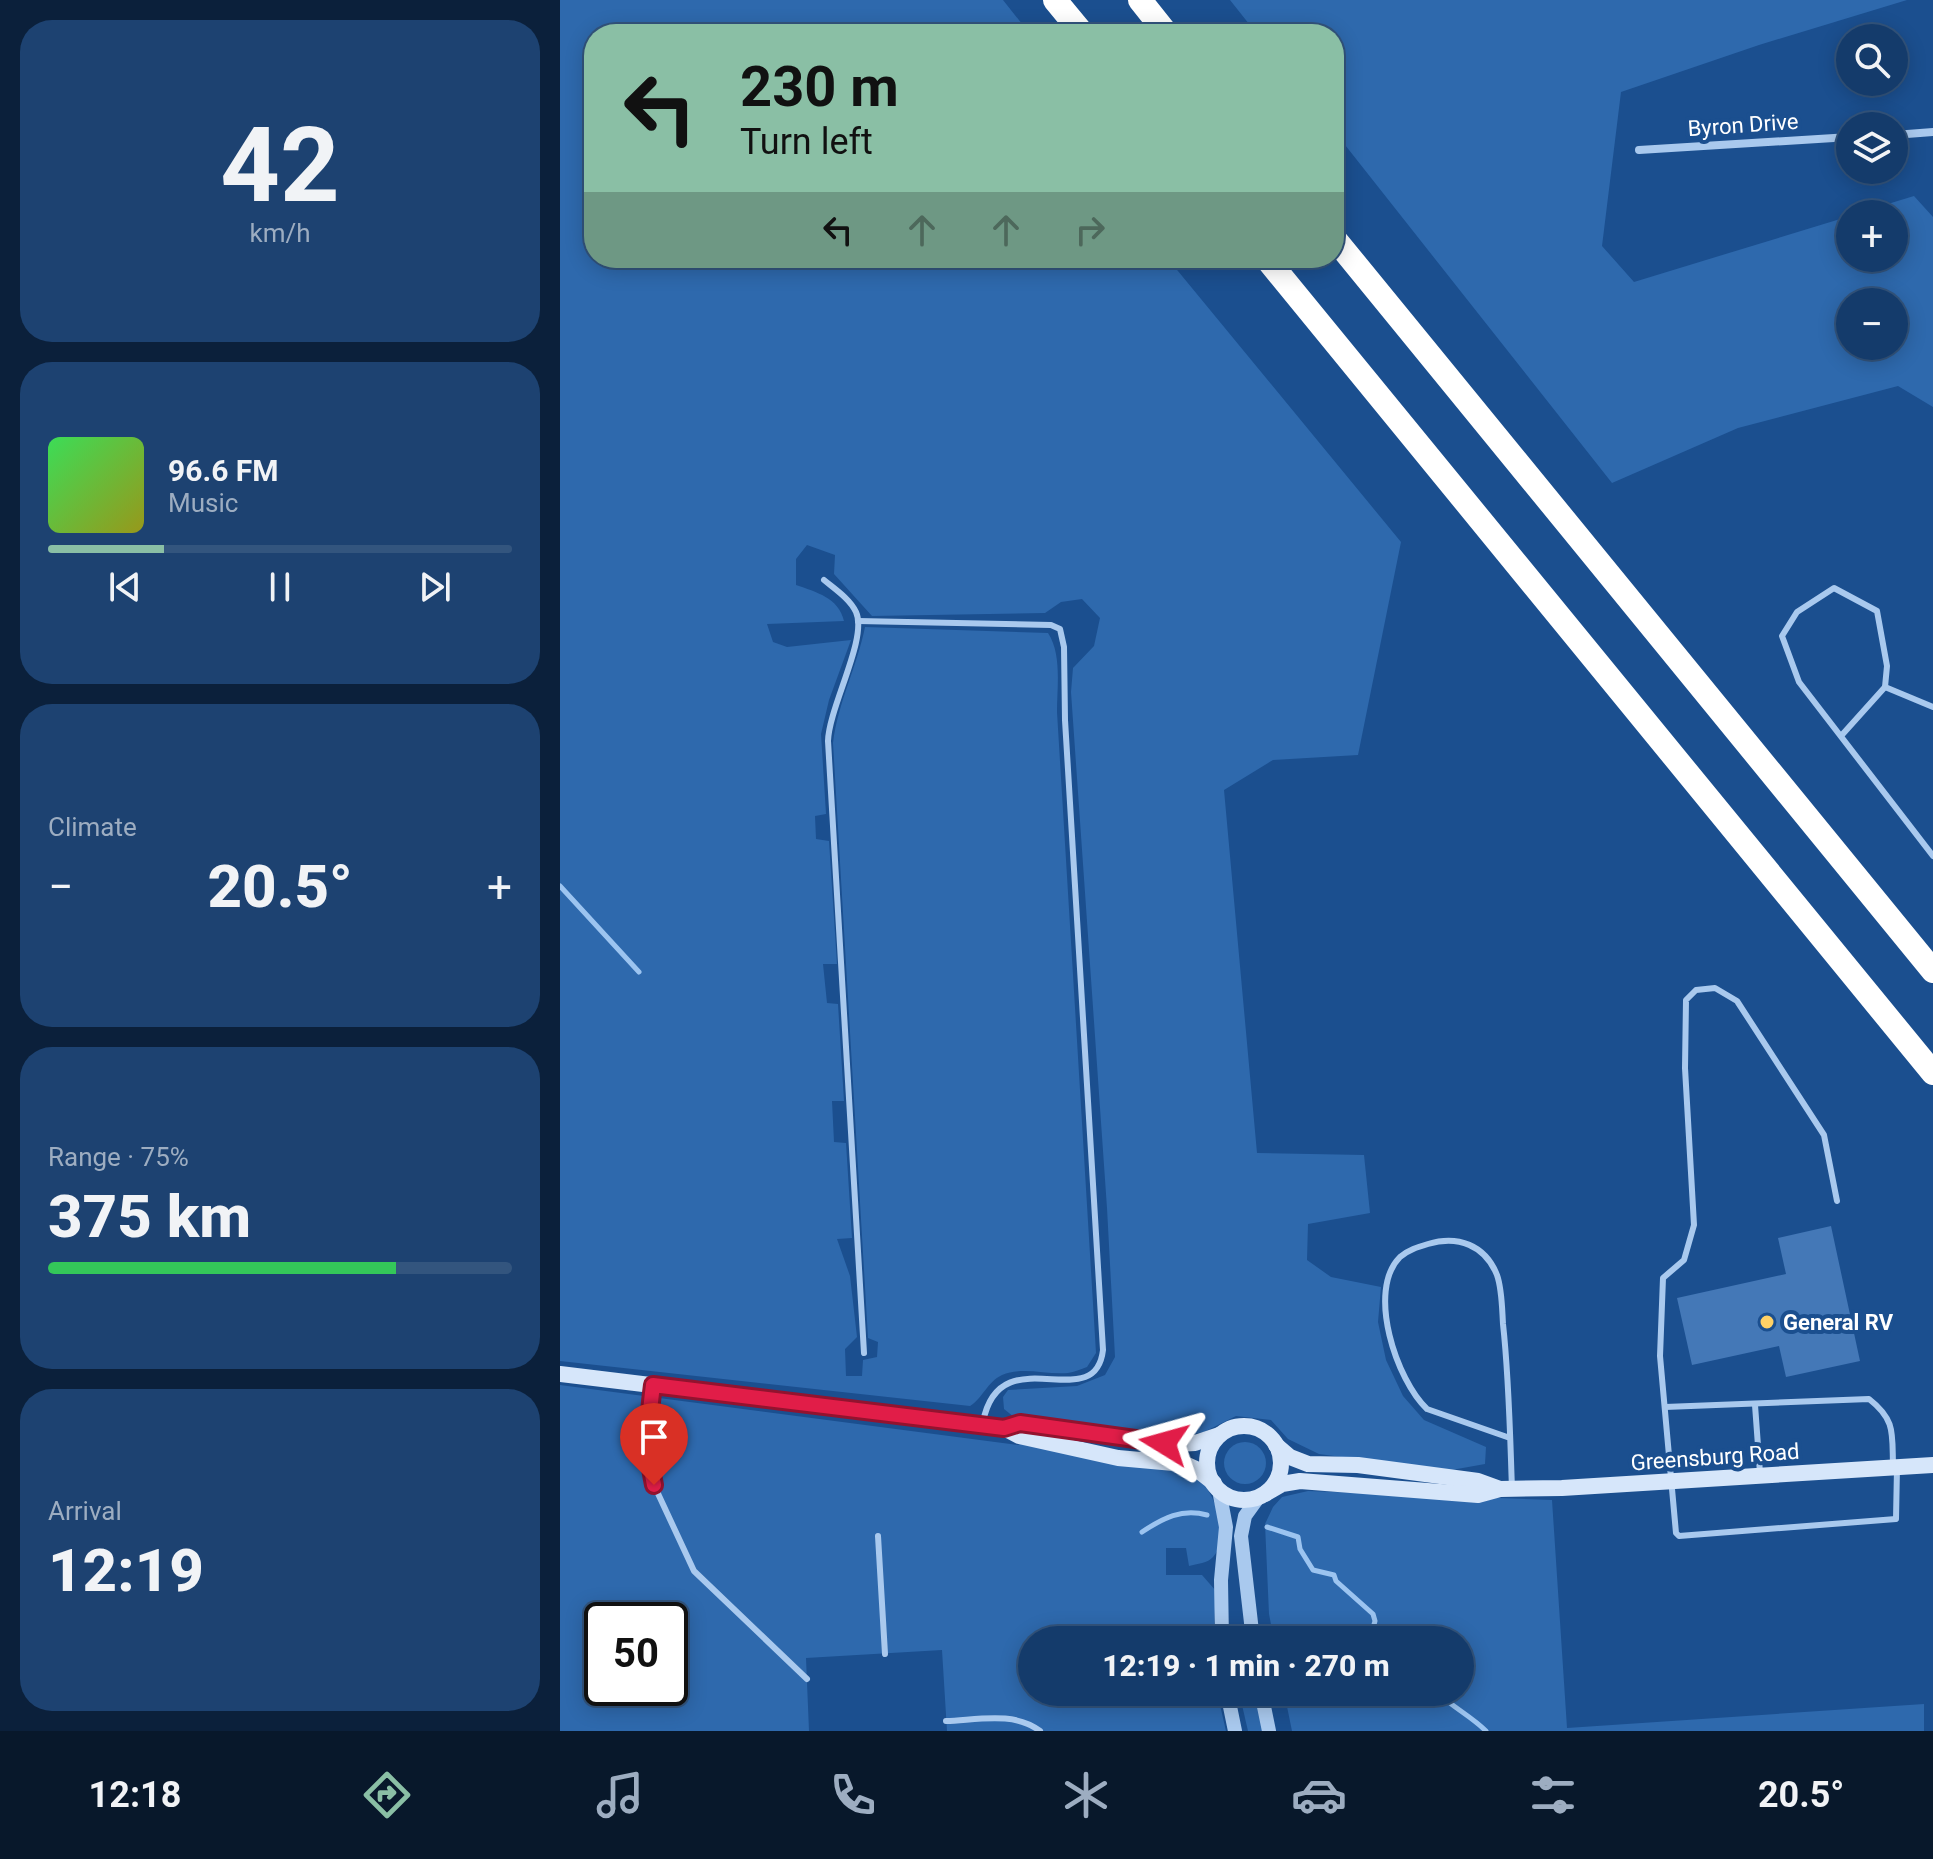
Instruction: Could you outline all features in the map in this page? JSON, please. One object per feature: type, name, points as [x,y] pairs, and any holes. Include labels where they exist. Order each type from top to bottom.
[{"type":"highway","points":[[1055,0],[1075,24]]},
{"type":"highway","points":[[1140,0],[1159,24]]},
{"type":"highway","points":[[1344,250],[1933,971]]},
{"type":"highway","points":[[1274,268],[1933,1073]]},
{"type":"main road","points":[[560,1374],[1004,1428],[1019,1436],[1118,1458],[1185,1464],[1237,1500],[1262,1496],[1273,1486],[1280,1472],[1276,1445],[1267,1434],[1253,1427],[1236,1427],[1202,1442],[1182,1445],[1020,1423],[1004,1428]]},
{"type":"main road","points":[[1216,1487],[1208,1468],[1208,1458],[1221,1434]]},
{"type":"main road","name":"Greensburg Road","points":[[1276,1445],[1290,1457],[1308,1464],[1358,1465],[1478,1481],[1506,1489]]},
{"type":"main road","name":"Greensburg Road","points":[[1262,1496],[1282,1484],[1306,1481],[1478,1495],[1506,1489],[1933,1465]]},
{"type":"street","points":[[1908,134],[1933,132]]},
{"type":"street","name":"Byron Drive","points":[[1639,150],[1836,138]]},
{"type":"street","points":[[1216,1487],[1226,1527],[1221,1580],[1222,1626]]},
{"type":"street","points":[[1251,1626],[1241,1536],[1245,1516],[1262,1496]]},
{"type":"street","points":[[1230,1706],[1235,1731]]},
{"type":"street","points":[[1264,1706],[1269,1731]]},
{"type":"lane","points":[[824,580],[849,602],[858,621],[853,653],[829,725],[828,741],[864,1353]]},
{"type":"lane","points":[[1841,736],[1885,687],[1887,666],[1877,611],[1834,588],[1797,612],[1782,636],[1799,682],[1933,856]]},
{"type":"lane","points":[[858,621],[1051,625],[1060,629],[1064,647],[1065,720],[1102,1361],[1092,1374],[1076,1379],[1011,1380],[998,1387],[986,1404],[982,1425]]},
{"type":"lane","points":[[1885,687],[1933,707]]},
{"type":"lane","points":[[1665,1407],[1869,1399],[1887,1415],[1892,1426],[1896,1519],[1679,1536],[1676,1533],[1660,1356],[1663,1278],[1684,1260],[1694,1225],[1685,1068],[1686,1000],[1696,990],[1715,988],[1737,1001],[1824,1135],[1837,1201]]},
{"type":"lane","points":[[1506,1489],[1510,1438],[1499,1279],[1491,1261],[1480,1249],[1459,1240],[1437,1241],[1414,1248],[1399,1258],[1389,1277],[1386,1322],[1391,1346],[1416,1399],[1427,1409],[1510,1438]]},
{"type":"lane","points":[[653,1385],[647,1445],[654,1485],[694,1571],[807,1679]]},
{"type":"lane","points":[[1755,1405],[1760,1476]]},
{"type":"lane","points":[[878,1536],[885,1654]]},
{"type":"lane","points":[[946,1721],[1015,1718],[1030,1723],[1040,1731]]},
{"type":"shaded area","points":[[560,0],[1003,0],[1022,24],[584,24],[584,268],[1175,268],[1401,542],[1358,755],[1273,760],[1224,790],[1257,1153],[1364,1155],[1370,1213],[1308,1224],[1307,1260],[1331,1277],[1381,1287],[1378,1322],[1386,1360],[1403,1396],[1424,1420],[1486,1447],[1485,1464],[1446,1471],[1319,1454],[1288,1439],[1271,1420],[1236,1416],[1204,1432],[1174,1437],[1014,1417],[1004,1409],[1003,1397],[1008,1390],[1077,1386],[1105,1375],[1115,1357],[1071,692],[1073,668],[1094,646],[1100,618],[1082,599],[1061,602],[1045,613],[872,616],[834,574],[835,555],[807,545],[796,559],[796,585],[832,601],[844,621],[767,624],[773,642],[787,647],[851,640],[829,700],[821,734],[826,814],[815,816],[816,839],[829,841],[837,964],[823,964],[827,1003],[838,1004],[844,1101],[832,1101],[834,1142],[846,1143],[852,1238],[837,1239],[850,1276],[857,1337],[845,1349],[846,1376],[862,1376],[863,1360],[877,1357],[878,1342],[868,1338],[833,743],[865,627],[1048,633],[1052,641],[1058,671],[1057,712],[1096,1353],[1087,1367],[1070,1373],[1018,1371],[1002,1375],[970,1406],[560,1361]]},
{"type":"shaded area","points":[[1230,0],[1907,0],[1759,45],[1621,92],[1602,246],[1634,282],[1836,220],[1836,272],[1908,272],[1908,200],[1901,200],[1914,196],[1933,217],[1933,407],[1898,386],[1738,428],[1612,483],[1344,144],[1344,24],[1249,24]]},
{"type":"shaded area","points":[[560,1385],[1018,1445],[1026,1441],[1183,1468],[1204,1484],[1220,1520],[1218,1550],[1211,1559],[1189,1566],[1186,1548],[1166,1548],[1166,1575],[1202,1575],[1216,1591],[1214,1626],[1018,1626],[1018,1706],[1220,1706],[1226,1731],[947,1731],[942,1650],[806,1658],[809,1731],[560,1731]]},
{"type":"shaded area","points":[[1245,1442],[1260,1448],[1266,1463],[1260,1478],[1245,1484],[1230,1478],[1224,1463],[1230,1448]]},
{"type":"shaded area","points":[[1308,1491],[1552,1500],[1567,1728],[1924,1704],[1924,1731],[1292,1731],[1287,1706],[1474,1706],[1474,1626],[1271,1626],[1265,1524],[1282,1497]]},
{"type":"shaded area","points":[[1242,1706],[1258,1706],[1263,1731],[1248,1731]]},
{"type":"building","name":"General RV","points":[[1831,1226],[1860,1361],[1786,1377],[1779,1346],[1692,1365],[1677,1298],[1786,1274],[1778,1238]]},
{"type":"waterway","points":[[560,886],[639,972]]},
{"type":"waterway","points":[[1142,1532],[1173,1516],[1189,1513],[1207,1515]]},
{"type":"waterway","points":[[1267,1527],[1298,1537],[1300,1549],[1313,1570],[1334,1575],[1336,1581],[1373,1614],[1374,1626]]},
{"type":"waterway","points":[[1454,1706],[1486,1731]]},
{"type":"place","name":"General RV","points":[[1767,1322]]},
{"type":"route","points":[[654,1485],[647,1453],[653,1385],[1004,1428],[1020,1423],[1164,1443]]}]
